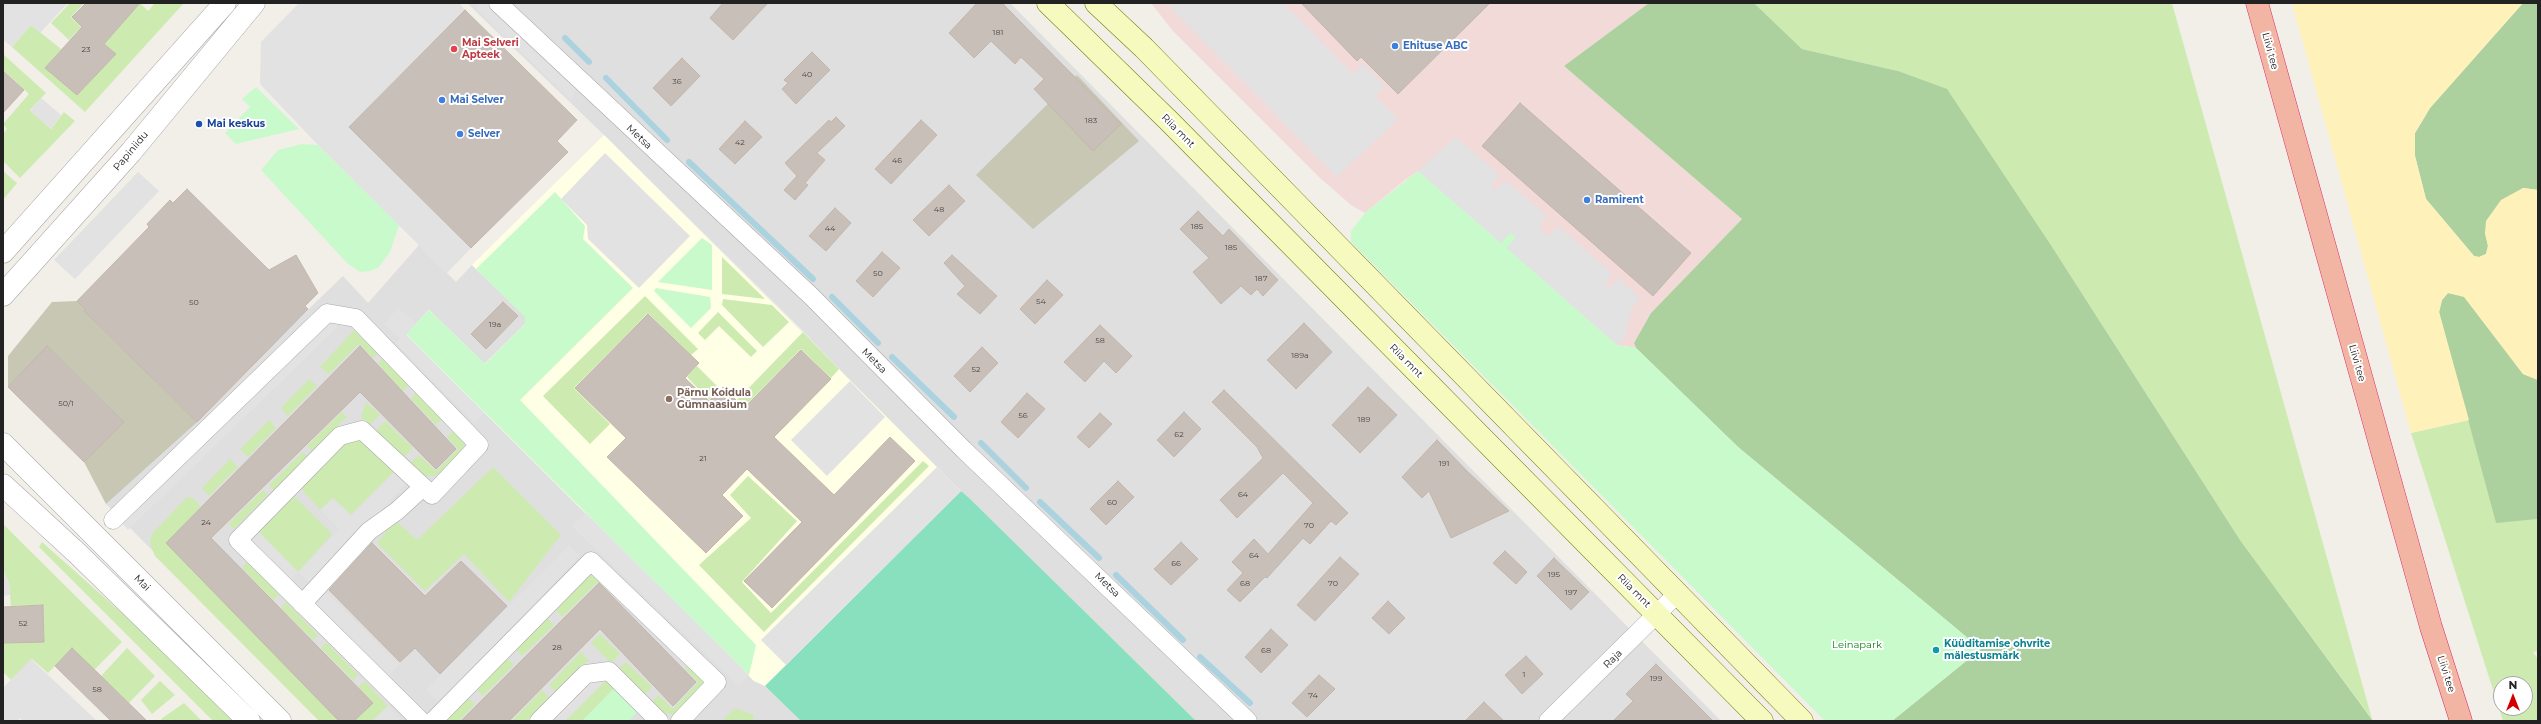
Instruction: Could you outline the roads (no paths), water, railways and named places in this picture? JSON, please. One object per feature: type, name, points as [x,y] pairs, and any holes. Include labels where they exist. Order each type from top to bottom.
[{"type":"highway","name":"Liivi tee","points":[[2257,3],[2431,627],[2462,721]]},
{"type":"main road","name":"Riia mnt","points":[[1048,3],[1175,128],[1762,721]]},
{"type":"main road","points":[[1096,3],[1144,48],[1676,595],[1802,721]]},
{"type":"street","points":[[3,252],[225,3]]},
{"type":"street","name":"Papiniidu","points":[[3,295],[131,152],[254,3]]},
{"type":"street","name":"Metsa","points":[[498,3],[810,296],[964,450],[1248,721]]},
{"type":"street","points":[[113,520],[327,313],[356,318],[479,445],[432,496],[362,430],[340,436],[238,540],[421,721]]},
{"type":"street","name":"Mai","points":[[3,444],[280,721]]},
{"type":"street","points":[[3,485],[78,554],[249,721]]},
{"type":"street","points":[[302,604],[369,531],[397,511],[423,487]]},
{"type":"street","points":[[433,721],[591,561],[717,682],[680,721]]},
{"type":"street","name":"Raja","points":[[1548,721],[1676,595]]},
{"type":"street","points":[[539,721],[586,674],[608,671],[659,721]]},
{"type":"waterway","points":[[565,38],[589,62]]},
{"type":"waterway","points":[[606,78],[667,140]]},
{"type":"waterway","points":[[689,162],[813,279]]},
{"type":"waterway","points":[[832,297],[878,343]]},
{"type":"waterway","points":[[892,357],[954,417]]},
{"type":"waterway","points":[[981,443],[1026,488]]},
{"type":"waterway","points":[[1040,502],[1099,558]]},
{"type":"waterway","points":[[1116,575],[1183,640]]},
{"type":"waterway","points":[[1200,657],[1250,703]]},
{"type":"place","name":"Ehituse ABC","points":[[1395,46]]},
{"type":"place","name":"Mai Selveri Apteek","points":[[454,49]]},
{"type":"place","name":"Mai Selver","points":[[442,100]]},
{"type":"place","name":"Mai keskus","points":[[199,124]]},
{"type":"place","name":"Selver","points":[[460,134]]},
{"type":"place","name":"Ramirent","points":[[1587,200]]},
{"type":"place","name":"Pärnu Koidula Gümnaasium","points":[[669,399]]},
{"type":"place","name":"Küüditamise ohvrite mälestusmärk","points":[[1936,650]]},
{"type":"park label","name":"Leinapark","points":[[1857,645]]}]
